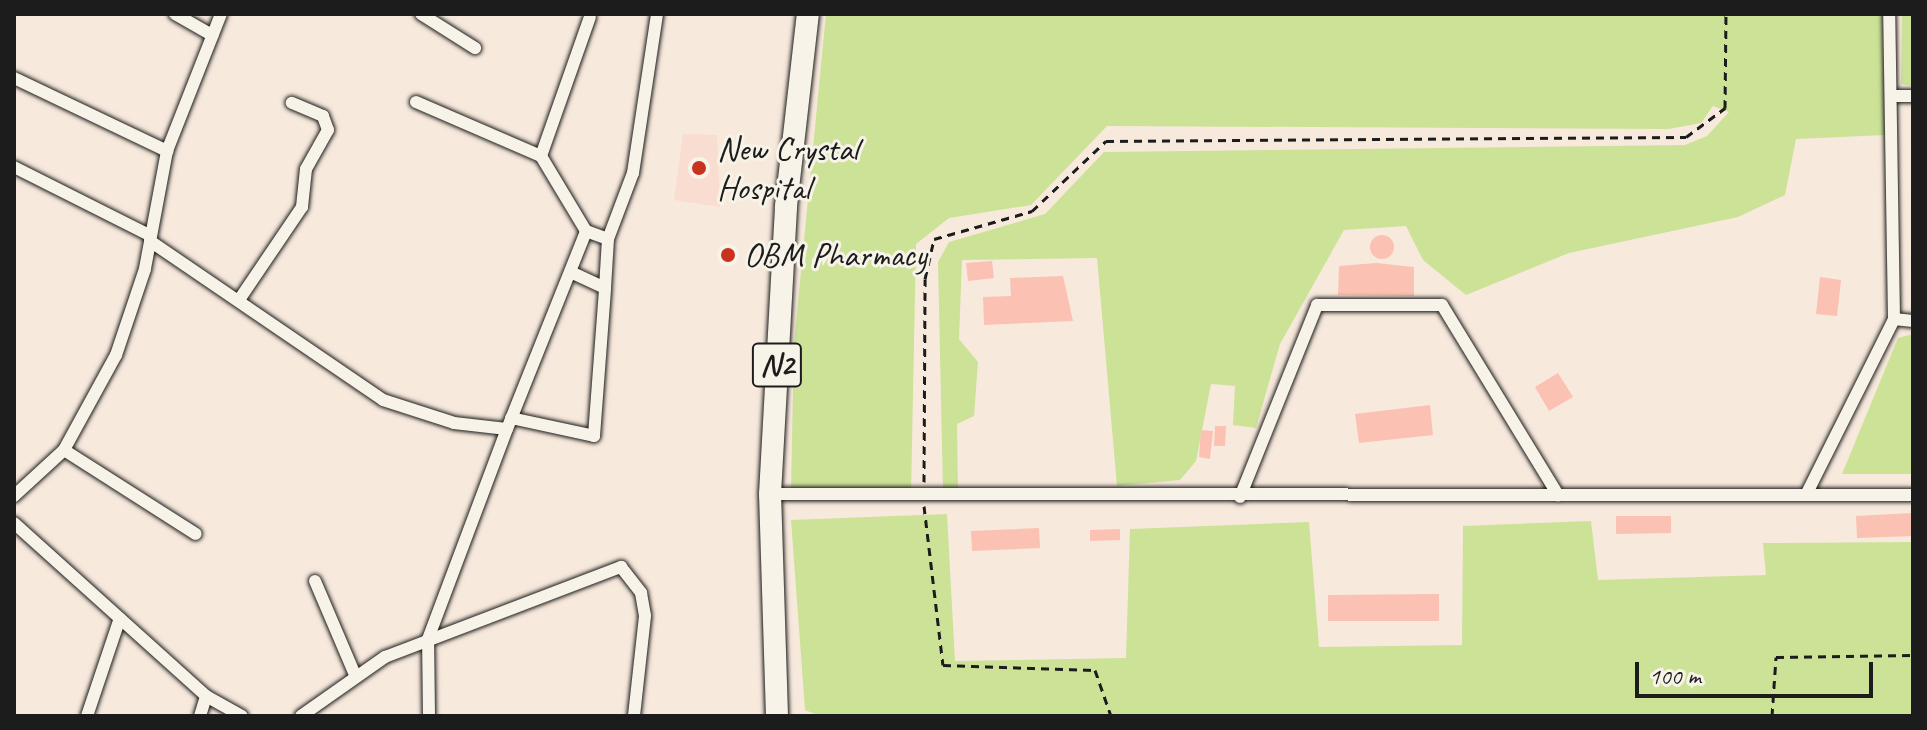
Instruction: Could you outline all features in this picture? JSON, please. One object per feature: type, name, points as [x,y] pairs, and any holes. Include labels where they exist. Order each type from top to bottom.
[{"type":"highway","name":"N2","points":[[777,716],[770,494],[786,206],[808,14]]},
{"type":"street","points":[[175,14],[212,35]]},
{"type":"street","points":[[14,496],[64,450],[116,355],[151,239],[167,151],[221,14]]},
{"type":"street","points":[[421,14],[475,48]]},
{"type":"street","points":[[14,167],[151,239],[241,297],[383,400],[454,423],[509,423],[594,436],[608,239],[633,173],[657,14]]},
{"type":"street","points":[[1807,493],[1894,319],[1889,14]]},
{"type":"street","points":[[541,156],[590,17]]},
{"type":"street","points":[[14,78],[167,151]]},
{"type":"street","points":[[1891,96],[1913,96]]},
{"type":"street","points":[[416,102],[541,156],[586,231],[608,239]]},
{"type":"street","points":[[241,297],[302,207],[306,169],[328,130],[323,116],[292,103]]},
{"type":"street","points":[[429,716],[428,639],[509,423],[586,231]]},
{"type":"street","points":[[570,272],[605,288]]},
{"type":"street","points":[[1240,497],[1317,305],[1442,305],[1558,495]]},
{"type":"street","points":[[1894,319],[1913,321]]},
{"type":"street","points":[[64,450],[196,534]]},
{"type":"street","points":[[770,494],[923,499],[1807,493],[1913,495]]},
{"type":"street","points":[[14,523],[206,696],[242,716]]},
{"type":"street","points":[[301,716],[355,675],[428,639],[621,567],[641,593],[645,616],[634,716]]},
{"type":"street","points":[[315,581],[355,675]]},
{"type":"street","points":[[87,716],[120,618]]},
{"type":"street","points":[[200,716],[206,696]]},
{"type":"path","points":[[1111,716],[1095,670],[943,665],[923,499],[925,279],[934,239],[1032,211],[1106,141],[1686,137],[1725,108],[1726,14]]},
{"type":"path","points":[[1772,716],[1776,657],[1913,655]]},
{"type":"shaded area","name":"New Crystal Hospital","points":[[683,134],[717,135],[720,207],[674,200]]},
{"type":"green space","points":[[826,14],[1882,14],[1885,135],[1796,139],[1785,195],[1738,217],[1569,253],[1466,295],[1423,260],[1406,226],[1344,230],[1280,344],[1256,428],[1233,425],[1235,386],[1211,384],[1196,461],[1180,480],[1117,486],[1097,258],[962,260],[959,339],[978,362],[974,416],[957,424],[958,493],[943,492],[938,262],[949,242],[1045,214],[1104,152],[1685,145],[1707,136],[1729,112],[1713,106],[1701,123],[1669,129],[1107,126],[1031,205],[949,218],[916,244],[911,493],[791,490],[794,343]]},
{"type":"green space","points":[[1902,14],[1913,14],[1913,86],[1901,84]]},
{"type":"green space","points":[[1913,334],[1913,474],[1842,474],[1898,338]]},
{"type":"green space","points":[[947,514],[955,661],[1126,658],[1130,529],[1309,522],[1319,647],[1462,645],[1463,526],[1591,521],[1598,580],[1766,575],[1763,543],[1913,542],[1913,716],[820,716],[805,710],[791,520]]},
{"type":"building","points":[[1382,235],[1390,239],[1394,247],[1390,255],[1382,259],[1374,255],[1370,247],[1374,239]]},
{"type":"building","points":[[992,261],[994,278],[968,281],[966,263]]},
{"type":"building","points":[[1376,263],[1414,267],[1414,296],[1338,295],[1339,266]]},
{"type":"building","points":[[1063,276],[1073,321],[984,325],[983,297],[1011,296],[1010,278]]},
{"type":"building","points":[[1820,277],[1841,280],[1837,316],[1816,314]]},
{"type":"building","points":[[1558,373],[1573,397],[1549,411],[1535,387]]},
{"type":"building","points":[[1430,405],[1433,435],[1359,443],[1355,414]]},
{"type":"building","points":[[1215,426],[1226,426],[1225,446],[1214,446]]},
{"type":"building","points":[[1201,430],[1213,431],[1210,459],[1199,457]]},
{"type":"building","points":[[1913,513],[1913,536],[1857,538],[1856,516]]},
{"type":"building","points":[[1616,516],[1671,516],[1671,533],[1616,534]]},
{"type":"building","points":[[1039,528],[1040,548],[972,551],[971,531]]},
{"type":"building","points":[[1120,529],[1120,540],[1090,541],[1090,530]]},
{"type":"building","points":[[1439,594],[1439,621],[1328,621],[1328,595]]},
{"type":"place","name":"New Crystal Hospital","points":[[699,168]]},
{"type":"place","name":"OBM Pharmacy","points":[[728,255]]}]
